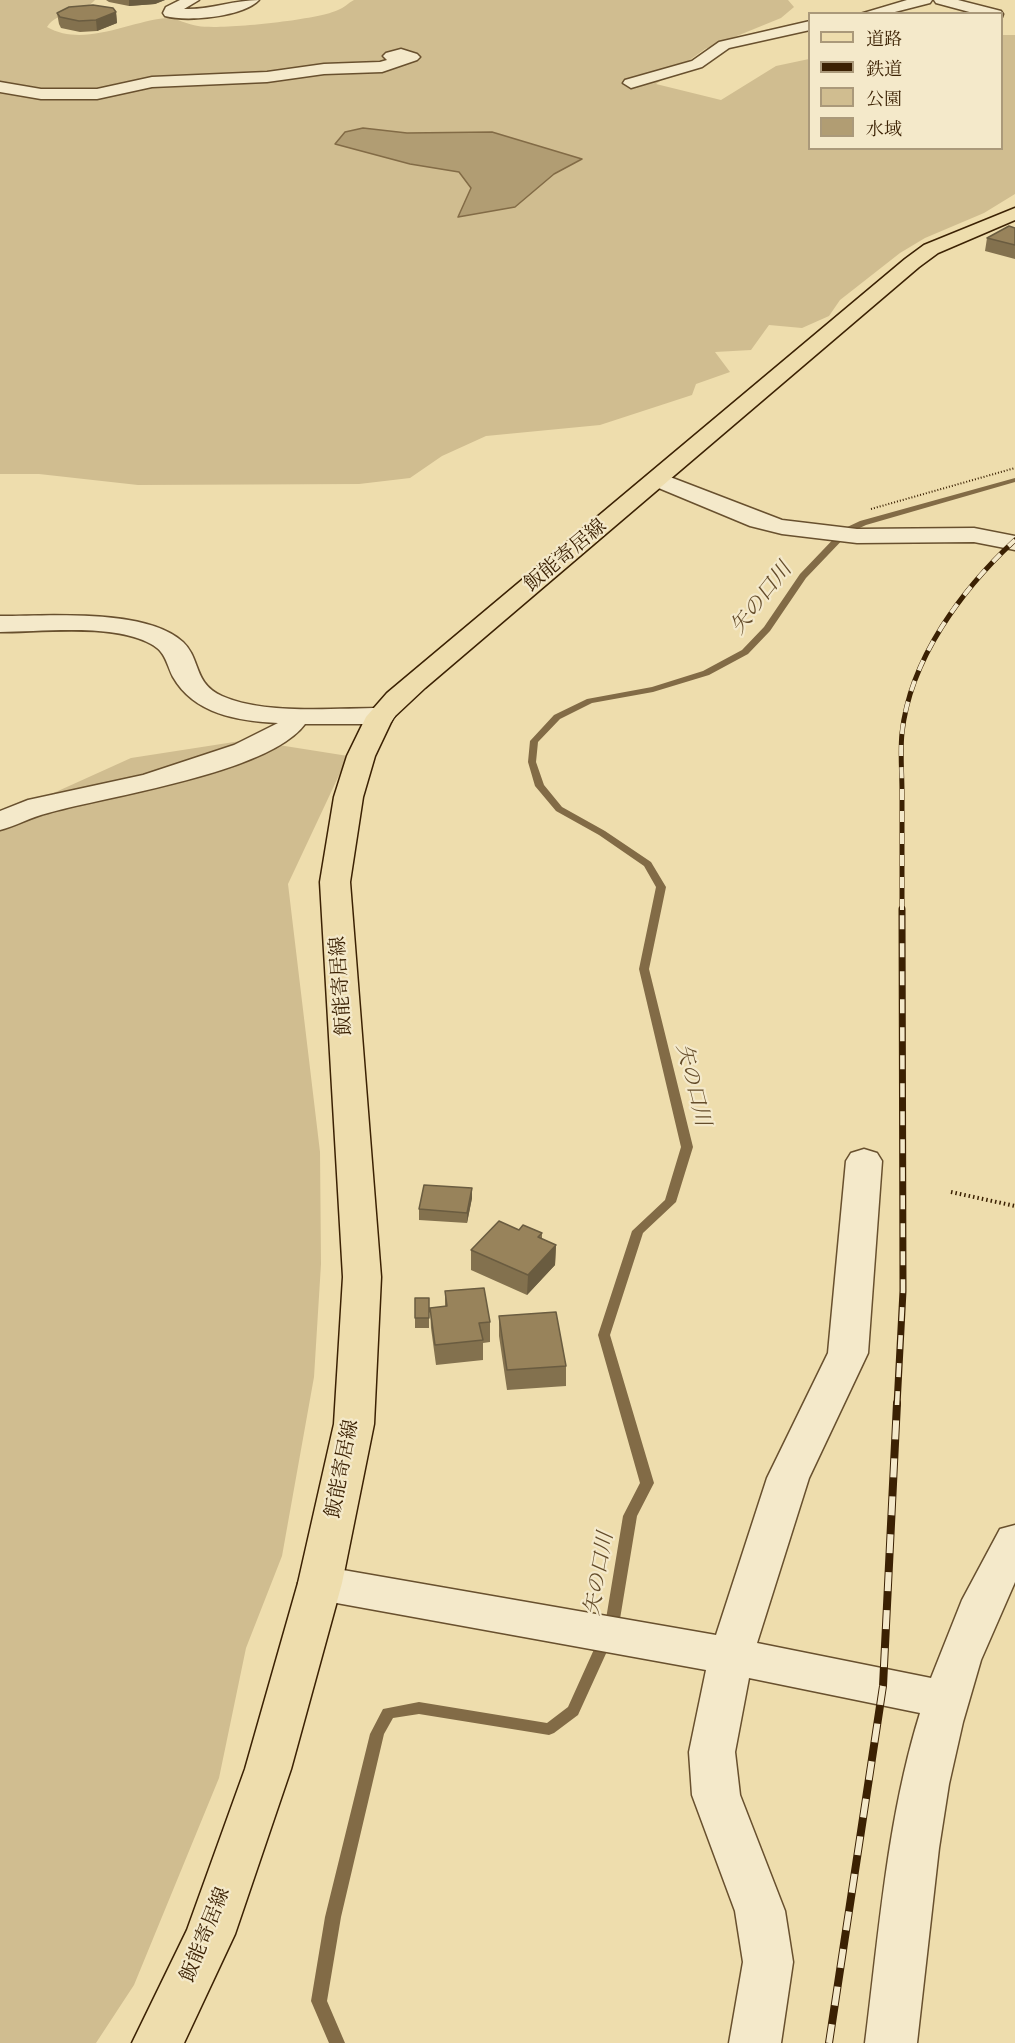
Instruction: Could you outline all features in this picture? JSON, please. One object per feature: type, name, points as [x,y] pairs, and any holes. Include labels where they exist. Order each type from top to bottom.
[{"type":"main road","name":"飯能寄居線","points":[[158,2043],[214,1923],[268,1769],[320,1583],[354,1424],[362,1277],[335,882],[343,820],[361,756],[381,716],[457,646],[657,479],[834,326],[932,249],[1015,213]]},
{"type":"street","points":[[192,0],[170,13],[201,13],[239,6],[252,0]]},
{"type":"street","points":[[875,12],[925,0]]},
{"type":"street","points":[[941,0],[990,12]]},
{"type":"street","points":[[630,83],[698,64],[724,45],[808,25]]},
{"type":"street","points":[[0,87],[40,93],[97,94],[135,83],[267,77],[324,69],[382,67],[399,60]]},
{"type":"street","points":[[657,479],[758,521],[815,532],[857,536],[974,535],[1015,543]]},
{"type":"street","points":[[0,624],[64,623],[131,630],[160,639],[175,649],[184,674],[195,690],[212,702],[235,710],[298,715],[381,716]]},
{"type":"street","points":[[0,821],[38,806],[150,782],[244,751],[286,731],[298,715]]},
{"type":"street","points":[[755,2043],[768,1962],[760,1911],[716,1795],[712,1752],[731,1656],[788,1478],[848,1353],[864,1161]]},
{"type":"street","points":[[891,2043],[921,1807],[945,1699],[981,1601],[1015,1541]]},
{"type":"street","points":[[320,1583],[731,1656],[945,1699]]},
{"type":"path","points":[[815,532],[852,514],[1015,468]]},
{"type":"path","points":[[951,1192],[1015,1206]]},
{"type":"green space","points":[[0,0],[95,0],[84,8],[57,18],[47,27],[61,33],[76,35],[107,32],[167,18],[210,27],[291,21],[327,14],[354,0],[788,0],[794,7],[781,18],[705,49],[656,84],[721,100],[776,66],[808,59],[808,150],[1003,150],[1003,35],[1015,35],[1015,194],[984,213],[925,238],[900,253],[840,300],[829,316],[802,328],[769,325],[751,350],[715,352],[730,372],[696,384],[692,395],[600,425],[486,436],[442,456],[410,478],[359,484],[138,485],[39,474],[0,474]]},
{"type":"green space","points":[[247,740],[348,756],[288,884],[320,1152],[321,1264],[314,1377],[282,1556],[246,1648],[219,1778],[134,1985],[96,2043],[0,2043],[0,823],[27,805],[131,758]]},
{"type":"water","points":[[363,128],[407,133],[492,132],[582,159],[554,174],[515,207],[458,217],[471,188],[459,172],[410,164],[335,144],[345,132]]},
{"type":"building","points":[[93,5],[113,8],[116,12],[96,20],[79,21],[60,17],[57,13],[69,7]]},
{"type":"building","points":[[1009,226],[1015,228],[1015,245],[987,238]]},
{"type":"building","points":[[424,1185],[472,1188],[467,1213],[419,1209]]},
{"type":"building","points":[[499,1221],[519,1230],[523,1225],[542,1233],[538,1237],[556,1245],[528,1275],[471,1250]]},
{"type":"building","points":[[484,1288],[490,1322],[479,1323],[483,1340],[435,1345],[430,1308],[447,1306],[445,1291]]},
{"type":"building","points":[[415,1298],[429,1298],[429,1318],[415,1318]]},
{"type":"building","points":[[556,1312],[566,1366],[507,1370],[499,1316]]},
{"type":"waterway","name":"矢の口川","points":[[337,2043],[319,2001],[333,1917],[377,1734],[388,1713],[419,1708],[549,1729],[573,1711],[612,1625],[630,1516],[647,1483],[604,1335],[638,1231],[670,1202],[687,1147],[644,969],[661,887],[648,864],[602,833],[559,809],[540,786],[532,762],[534,741],[557,717],[590,701],[653,689],[706,673],[745,652],[767,629],[803,576],[846,531],[863,523],[1015,480]]},
{"type":"railway","points":[[902,909],[901,748],[907,705],[927,652],[942,627],[976,580],[1015,540]]},
{"type":"railway","points":[[897,1405],[903,1291],[902,909]]},
{"type":"railway","points":[[829,2043],[883,1686],[897,1403]]}]
